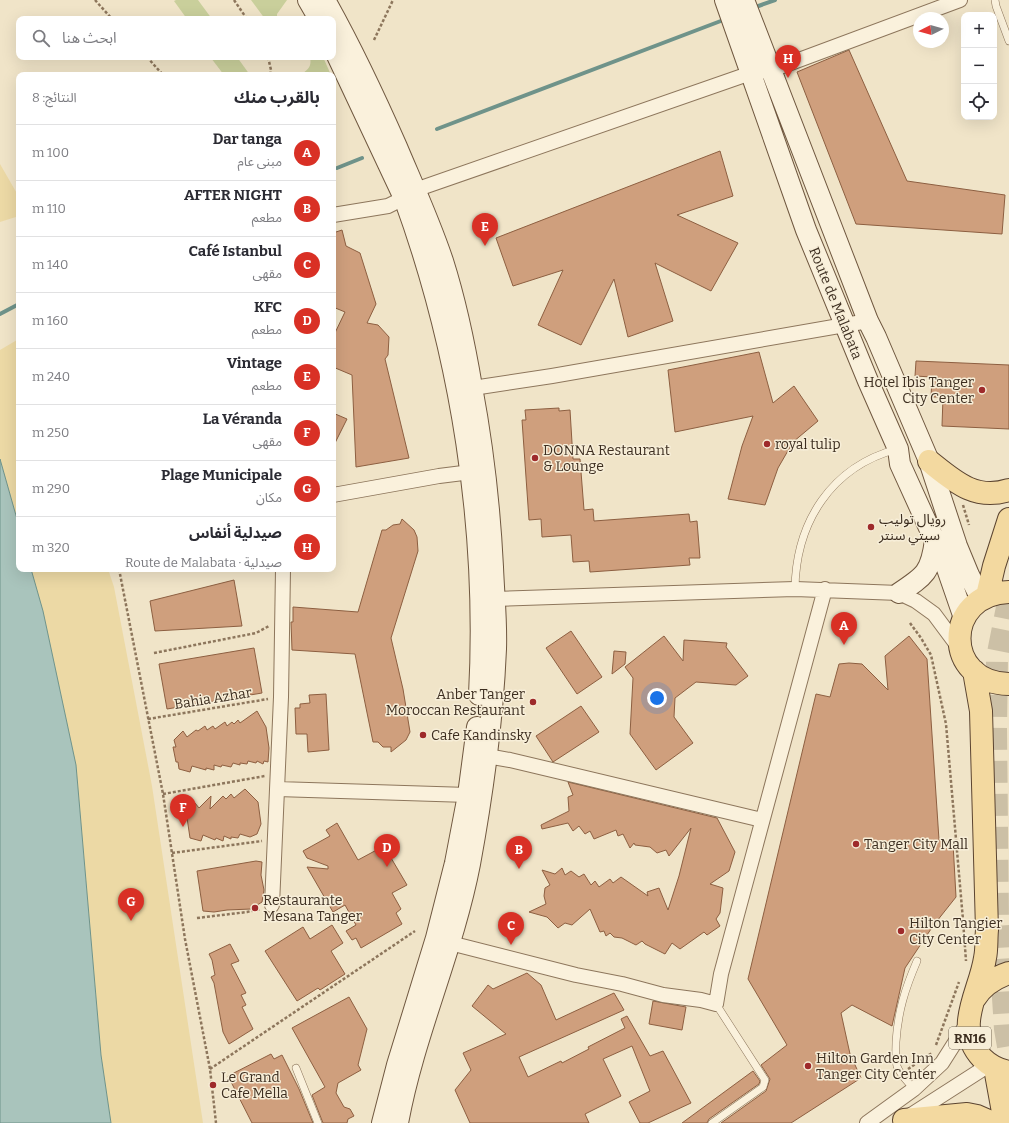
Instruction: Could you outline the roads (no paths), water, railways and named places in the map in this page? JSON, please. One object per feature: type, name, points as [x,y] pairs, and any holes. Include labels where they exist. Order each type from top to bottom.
[{"type":"main road","points":[[308,0],[317,16]]},
{"type":"main road","points":[[325,0],[334,16]]},
{"type":"main road","name":"Route de Malabata","points":[[725,0],[806,230],[898,449],[900,464],[935,540],[964,618]]},
{"type":"main road","name":"Route de Malabata","points":[[744,0],[868,321],[876,336],[929,461],[957,546],[969,575],[984,597]]},
{"type":"main road","points":[[336,19],[364,93],[406,187],[430,224],[444,263],[467,357],[481,433],[486,470],[495,599],[496,650],[487,756],[483,789],[469,866],[450,943],[411,1069],[398,1123]]},
{"type":"main road","points":[[336,51],[364,93]]},
{"type":"main road","points":[[382,1123],[397,1065],[436,938],[455,863],[468,795],[478,716],[480,668],[480,599],[471,472],[459,398],[439,312],[412,221],[406,187]]},
{"type":"main road","points":[[929,461],[956,483],[970,490],[986,493],[1009,490]]},
{"type":"main road","points":[[984,597],[1009,519]]},
{"type":"main road","points":[[899,593],[914,583],[929,566],[933,556],[935,540]]},
{"type":"main road","points":[[984,597],[999,592],[1009,592]]},
{"type":"main road","name":"RN16","points":[[984,597],[971,607],[964,618],[960,634],[961,650],[968,665],[985,680],[998,684],[1009,684]]},
{"type":"main road","name":"RN16","points":[[974,671],[981,711],[987,930],[985,958],[968,1022],[970,1038],[978,1053],[998,1068],[1005,1123]]},
{"type":"main road","name":"RN16","points":[[974,999],[980,990],[988,983],[999,976],[1009,973]]},
{"type":"main road","points":[[901,1121],[967,1114],[977,1116],[993,1123]]},
{"type":"street","points":[[336,215],[388,206],[406,187],[751,73],[772,70],[960,0]]},
{"type":"street","points":[[473,388],[552,376],[868,321]]},
{"type":"street","points":[[336,494],[439,476],[471,472]]},
{"type":"street","points":[[272,905],[281,697],[283,572]]},
{"type":"street","points":[[495,599],[795,589],[899,593],[916,601],[934,614],[961,650]]},
{"type":"street","points":[[450,943],[576,975],[622,984],[663,996],[701,1000],[716,1004],[721,974],[825,590]]},
{"type":"street","points":[[487,756],[510,760],[762,820]]},
{"type":"street","points":[[277,789],[468,795]]},
{"type":"street","points":[[867,1123],[914,1089],[942,1063],[968,1022]]},
{"type":"street","points":[[901,1121],[998,1068]]},
{"type":"lane","points":[[995,0],[1009,41]]},
{"type":"lane","points":[[795,589],[795,571],[804,532],[829,491],[839,480],[867,460],[898,449]]},
{"type":"lane","points":[[914,1089],[901,1074],[897,1066],[896,1050],[897,1028],[901,1004],[917,961]]},
{"type":"lane","points":[[712,1123],[763,1087],[765,1080],[716,1004]]},
{"type":"lane","points":[[296,1068],[318,1123]]},
{"type":"water","points":[[0,459],[16,515],[16,572],[32,572],[43,611],[76,765],[101,1055],[111,1123],[0,1123]]},
{"type":"waterway","points":[[753,8],[775,0]]},
{"type":"waterway","points":[[437,129],[726,19]]},
{"type":"waterway","points":[[337,168],[362,158]]},
{"type":"waterway","points":[[0,314],[16,306]]},
{"type":"tunnel","points":[[1009,597],[997,658],[996,729],[998,920],[1005,1029],[1009,1052]]},
{"type":"place","name":"صيدلية أنفاس","points":[[788,78]]},
{"type":"place","name":"Vintage","points":[[485,246]]},
{"type":"place","name":"Hotel Ibis Tanger City Center","points":[[982,390]]},
{"type":"place","name":"royal tulip","points":[[767,444]]},
{"type":"place","name":"DONNA Restaurant & Lounge","points":[[535,458]]},
{"type":"place","name":"رويال توليب سيتي سنتر","points":[[871,527]]},
{"type":"place","name":"Dar tanga","points":[[844,645]]},
{"type":"place","name":"Anber Tanger Moroccan Restaurant","points":[[533,702]]},
{"type":"place","name":"Cafe Kandinsky","points":[[423,735]]},
{"type":"place","name":"La Véranda","points":[[183,827]]},
{"type":"place","name":"Tanger City Mall","points":[[856,844]]},
{"type":"place","name":"KFC","points":[[387,867]]},
{"type":"place","name":"AFTER NIGHT","points":[[519,869]]},
{"type":"place","name":"Restaurante Mesana Tanger","points":[[255,908]]},
{"type":"place","name":"Plage Municipale","points":[[131,921]]},
{"type":"place","name":"Hilton Tangier City Center","points":[[901,931]]},
{"type":"place","name":"Café Istanbul","points":[[511,945]]},
{"type":"place","name":"Hilton Garden Inn Tanger City Center","points":[[808,1066]]},
{"type":"place","name":"Le Grand Cafe Mella","points":[[213,1085]]}]
